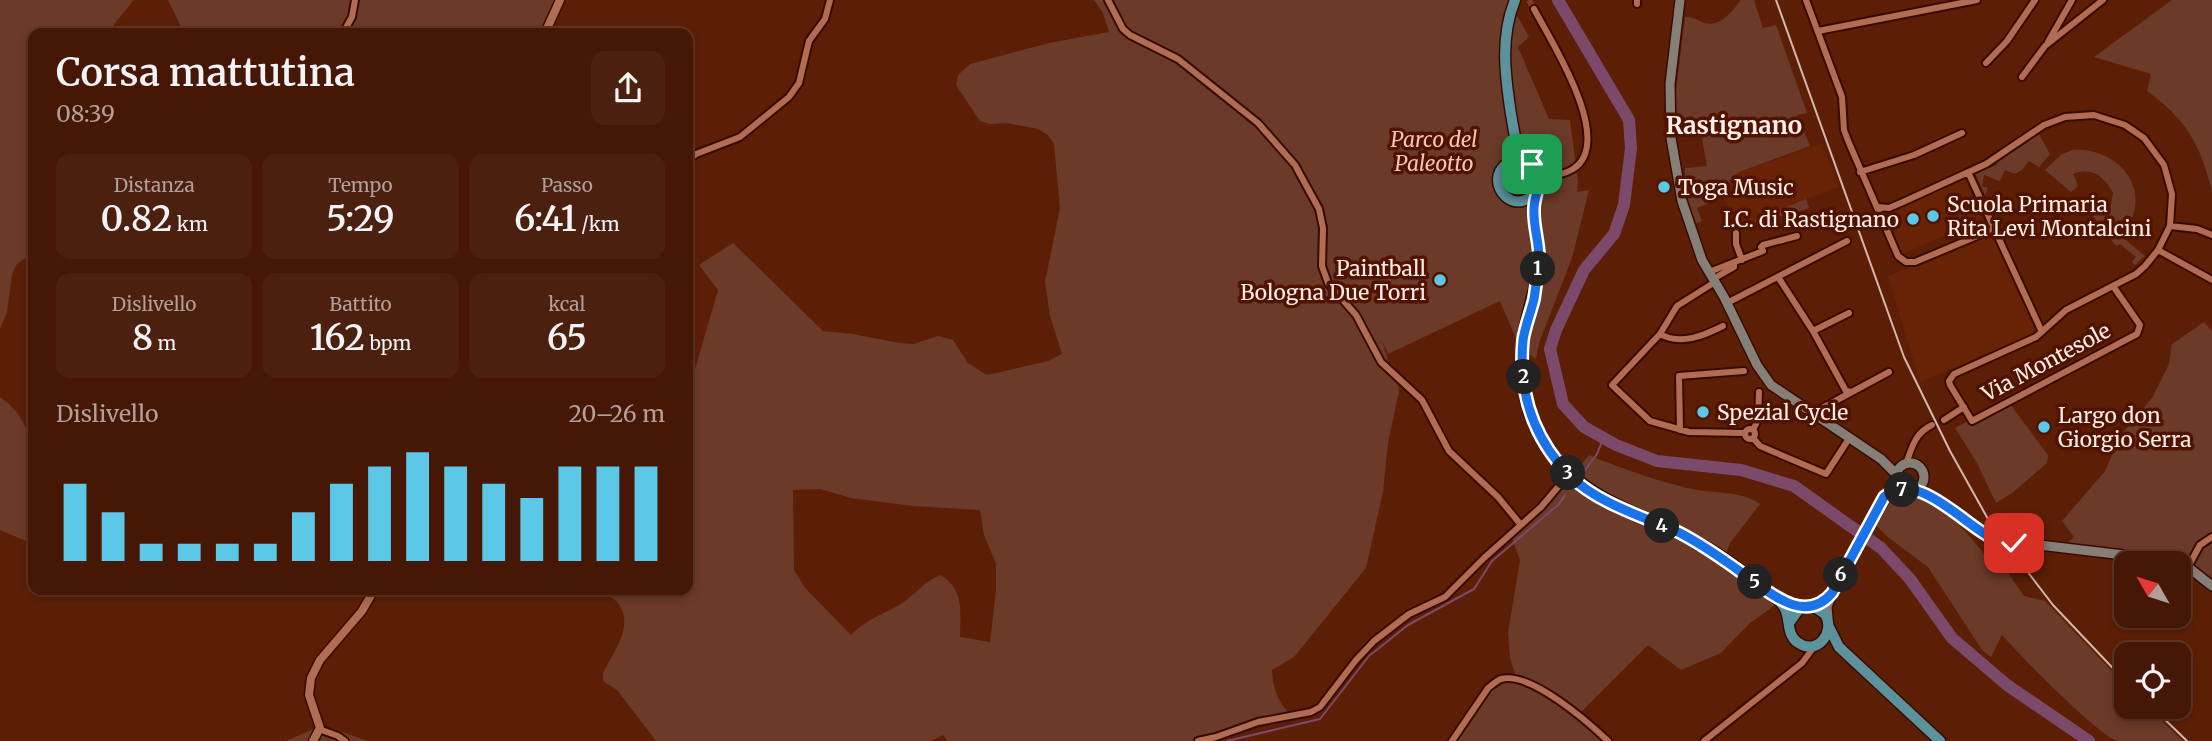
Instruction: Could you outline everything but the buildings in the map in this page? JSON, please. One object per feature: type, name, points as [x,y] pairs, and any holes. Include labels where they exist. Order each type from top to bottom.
[{"type":"main road","points":[[1515,0],[1505,37],[1504,61],[1516,142],[1525,160],[1536,168],[1540,180],[1534,223],[1539,257],[1534,299],[1523,340],[1525,397],[1532,421],[1546,446],[1569,476],[1580,484],[1634,515],[1708,547],[1779,599],[1786,608],[1791,635],[1800,644],[1830,642],[1839,647],[1940,741]]},
{"type":"main road","points":[[1681,0],[1670,84],[1671,138],[1678,185],[1688,223],[1702,260],[1727,303],[1729,323],[1750,368],[1763,386],[1813,413],[1881,458],[1896,476],[1898,485],[1905,490]]},
{"type":"main road","points":[[1516,142],[1513,153],[1499,175],[1500,189],[1509,199],[1516,201],[1523,201],[1537,190]]},
{"type":"main road","points":[[1507,163],[1525,160]]},
{"type":"main road","points":[[1516,201],[1525,208],[1534,223]]},
{"type":"main road","points":[[1881,458],[1904,465],[1914,464],[1920,468],[1923,474],[1920,485]]},
{"type":"main road","points":[[1818,644],[1827,636],[1827,607],[1832,593],[1904,465]]},
{"type":"main road","points":[[1884,498],[1920,485]]},
{"type":"main road","points":[[1920,485],[1934,498],[1997,540],[2114,554]]},
{"type":"main road","points":[[2191,570],[2212,586]]},
{"type":"main road","points":[[1789,623],[1795,612],[1824,601],[1832,593]]},
{"type":"main road","points":[[1779,599],[1822,610],[1839,647]]},
{"type":"street","points":[[346,28],[352,17],[355,0]]},
{"type":"street","points":[[547,28],[560,0]]},
{"type":"street","points":[[693,156],[740,137],[789,97],[799,83],[808,41],[825,19],[830,0]]},
{"type":"street","points":[[1108,0],[1123,29],[1178,59],[1258,123],[1295,165],[1319,209],[1323,228],[1322,266],[1328,283],[1356,315],[1381,362],[1422,400],[1449,451],[1498,497],[1521,525]]},
{"type":"street","points":[[1806,0],[1842,97],[1844,130],[1898,256],[1906,262],[1915,262],[1994,229]]},
{"type":"street","points":[[1818,31],[1977,0]]},
{"type":"street","points":[[1986,63],[1999,52],[2035,0]]},
{"type":"street","points":[[2022,77],[2045,46],[2072,0]]},
{"type":"street","points":[[2045,46],[2103,0]]},
{"type":"street","points":[[1534,9],[1579,96],[1587,142],[1587,151],[1579,165],[1570,171],[1551,175],[1537,190]]},
{"type":"street","points":[[1877,207],[1889,208],[1999,157],[2052,121],[2084,115],[2104,117],[2136,131],[2153,147],[2165,165],[2172,194],[2169,226],[2158,250],[2139,271],[2066,310],[2036,337],[1954,374],[1949,381],[1950,385],[1964,407],[1944,419]]},
{"type":"street","points":[[1860,172],[1914,155],[1962,133]]},
{"type":"street","points":[[1536,168],[1551,175]]},
{"type":"street","points":[[1968,172],[2042,332]]},
{"type":"street","points":[[2169,226],[2197,229],[2212,235]]},
{"type":"street","points":[[1736,233],[1736,244],[1742,260]]},
{"type":"street","points":[[1753,430],[1748,429],[1745,433],[1689,432],[1650,421],[1612,385],[1660,334],[1677,306],[1731,262],[1763,251],[1763,245],[1797,236]]},
{"type":"street","points":[[1727,303],[1847,242]]},
{"type":"street","points":[[2158,250],[2212,280]]},
{"type":"street","points":[[1778,277],[1813,331],[1846,391],[1852,392]]},
{"type":"street","name":"Via Montesole","points":[[1964,407],[1972,421],[2137,334],[2140,325],[2137,318],[2113,286]]},
{"type":"street","points":[[1813,331],[1849,313]]},
{"type":"street","points":[[1660,334],[1676,339],[1703,336],[1729,323]]},
{"type":"street","points":[[1680,430],[1679,376],[1750,368]]},
{"type":"street","points":[[1813,413],[1889,372]]},
{"type":"street","points":[[1753,438],[1763,386]]},
{"type":"street","points":[[1904,465],[1916,439],[1932,425]]},
{"type":"street","points":[[1745,433],[1760,446],[1826,474],[1850,437]]},
{"type":"street","points":[[1198,741],[1258,722],[1311,712],[1320,707],[1374,641],[1409,614],[1445,597],[1569,476]]},
{"type":"street","points":[[2191,562],[2200,545],[2212,537]]},
{"type":"street","points":[[345,741],[320,728],[309,695],[311,678],[320,660],[362,611],[371,595]]},
{"type":"street","points":[[1797,667],[1806,652],[1800,644]]},
{"type":"street","points":[[1704,741],[1797,667],[1818,644]]},
{"type":"street","points":[[1452,741],[1488,688],[1504,678],[1533,685],[1582,717],[1608,741]]},
{"type":"street","points":[[312,741],[320,728]]},
{"type":"shaded area","points":[[1821,144],[1839,187],[1807,199],[1809,208],[1740,228],[1724,197],[1729,181],[1739,172]]},
{"type":"shaded area","name":"Scuola Primaria Rita Levi Montalcini","points":[[1964,178],[1982,219],[1902,254],[1884,212]]},
{"type":"shaded area","points":[[1992,233],[2042,331],[1920,382],[1888,276]]},
{"type":"green space","points":[[0,0],[134,0],[111,28],[28,28],[28,256],[17,264],[12,274],[7,312],[0,329]]},
{"type":"green space","points":[[168,0],[560,0],[546,28],[182,28]]},
{"type":"green space","name":"Parco del Paleotto","points":[[1094,0],[1514,0],[1516,14],[1529,37],[1518,47],[1549,119],[1570,120],[1577,192],[1589,190],[1572,258],[1539,343],[1536,359],[1520,348],[1500,301],[1388,354],[1382,340],[1390,367],[1397,378],[1399,391],[1388,443],[1383,492],[1366,568],[1294,657],[1272,670],[1276,692],[1288,712],[1223,735],[1215,741],[948,741],[943,735],[931,741],[656,741],[617,690],[603,681],[603,673],[624,629],[622,611],[617,602],[607,595],[693,595],[693,376],[718,290],[699,265],[733,243],[823,331],[899,343],[914,344],[938,336],[953,340],[968,363],[987,375],[1048,361],[1062,354],[1050,316],[1045,282],[1060,208],[1054,144],[1048,135],[1038,129],[980,121],[956,85],[958,75],[970,64],[1049,43],[1109,32],[1103,13]],"holes":[[[820,489],[851,498],[913,506],[980,510],[984,535],[996,564],[990,642],[960,637],[958,595],[949,581],[941,575],[851,635],[805,588],[794,570],[793,490]]]},
{"type":"green space","points":[[1741,0],[1754,0],[1763,28],[1776,25],[1807,113],[1797,115],[1810,146],[1739,172],[1729,181],[1724,197],[1697,208],[1702,221],[1696,224],[1687,197],[1698,194],[1695,179],[1685,180],[1685,168],[1707,166],[1701,133],[1677,137],[1676,92],[1685,17],[1708,24],[1714,23],[1724,18]]},
{"type":"green space","points":[[2172,0],[2212,0],[2212,191],[2202,159],[2190,134],[2172,112],[2147,91],[2151,74],[2094,57]]},
{"type":"green space","points":[[2039,134],[2050,154],[2039,167],[2029,161],[2015,174],[2005,170],[2000,181],[1984,175],[1982,186],[1988,188],[1985,195],[1975,173],[1997,165],[1996,162]]},
{"type":"green space","points":[[2073,150],[2091,151],[2107,157],[2129,177],[2135,191],[2135,206],[2131,221],[2120,235],[2145,256],[2135,265],[2132,262],[2136,257],[2120,244],[2116,246],[2093,216],[2097,210],[2109,216],[2113,193],[2106,182],[2091,172],[2073,174],[2078,186],[2071,192],[2045,170],[2062,154]]},
{"type":"green space","points":[[1806,199],[1809,208],[1752,224],[1757,219]]},
{"type":"green space","points":[[2204,322],[2212,331],[2212,585],[2191,572],[2191,551],[2114,552],[2066,544],[2074,537],[2062,521],[2105,471],[2121,435],[2152,398],[2169,364],[2172,344]]},
{"type":"green space","points":[[0,397],[19,416],[28,436],[28,536],[26,541],[0,530]]},
{"type":"green space","points":[[2007,400],[2048,455],[2047,463],[1996,503],[1977,463],[1955,428]]},
{"type":"green space","points":[[1589,455],[1666,482],[1692,489],[1736,494],[1760,504],[1730,543],[1724,559],[1779,602],[1749,624],[1721,653],[1681,670],[1648,645],[1581,712],[1612,741],[1450,741],[1482,691],[1516,677],[1510,658],[1508,633],[1520,560],[1511,535],[1549,504]]},
{"type":"green space","points":[[1921,498],[1942,510],[1968,535],[1991,563],[1994,553],[2024,596],[2045,601],[2114,673],[2114,719],[2160,719],[2183,741],[2118,741],[2078,711],[2002,635],[1991,657],[1982,650],[1928,567],[1889,538],[1868,518],[1879,506],[1898,499]]},
{"type":"green space","points":[[322,725],[368,741],[286,741]]},
{"type":"waterway","points":[[1558,0],[1629,120],[1631,148],[1624,205],[1614,234],[1584,270],[1550,349],[1563,404],[1584,427],[1616,445],[1657,461],[1741,470],[1794,486],[1881,548],[1910,579],[1952,638],[2007,685],[2089,741]]},
{"type":"waterway","points":[[1583,473],[1597,454],[1603,439]]},
{"type":"waterway","points":[[1227,741],[1320,719],[1369,656],[1408,625],[1474,589],[1492,561],[1559,504],[1565,495]]},
{"type":"tunnel","points":[[1529,0],[1534,9]]},
{"type":"railway","points":[[1776,0],[1904,357],[1950,451],[1988,519],[2014,554],[2053,605],[2114,669]]},
{"type":"railway","points":[[2164,719],[2187,741]]},
{"type":"place","name":"Toga Music","points":[[1664,187]]},
{"type":"place","name":"Scuola Primaria Rita Levi Montalcini","points":[[1933,216]]},
{"type":"place","name":"I.C. di Rastignano","points":[[1913,219]]},
{"type":"place","name":"Paintball Bologna Due Torri","points":[[1440,280]]},
{"type":"place","name":"Spezial Cycle","points":[[1703,412]]},
{"type":"place","name":"Largo don Giorgio Serra","points":[[2044,427]]},
{"type":"district","name":"Rastignano","points":[[1734,125]]},
{"type":"route","points":[[1532,164],[1540,180],[1534,208],[1539,257],[1534,299],[1523,340],[1525,397],[1532,421],[1546,446],[1580,484],[1634,515],[1708,547],[1779,599],[1803,607],[1819,604],[1832,593],[1884,497],[1893,491],[1917,489],[1997,540],[2014,543]]}]
